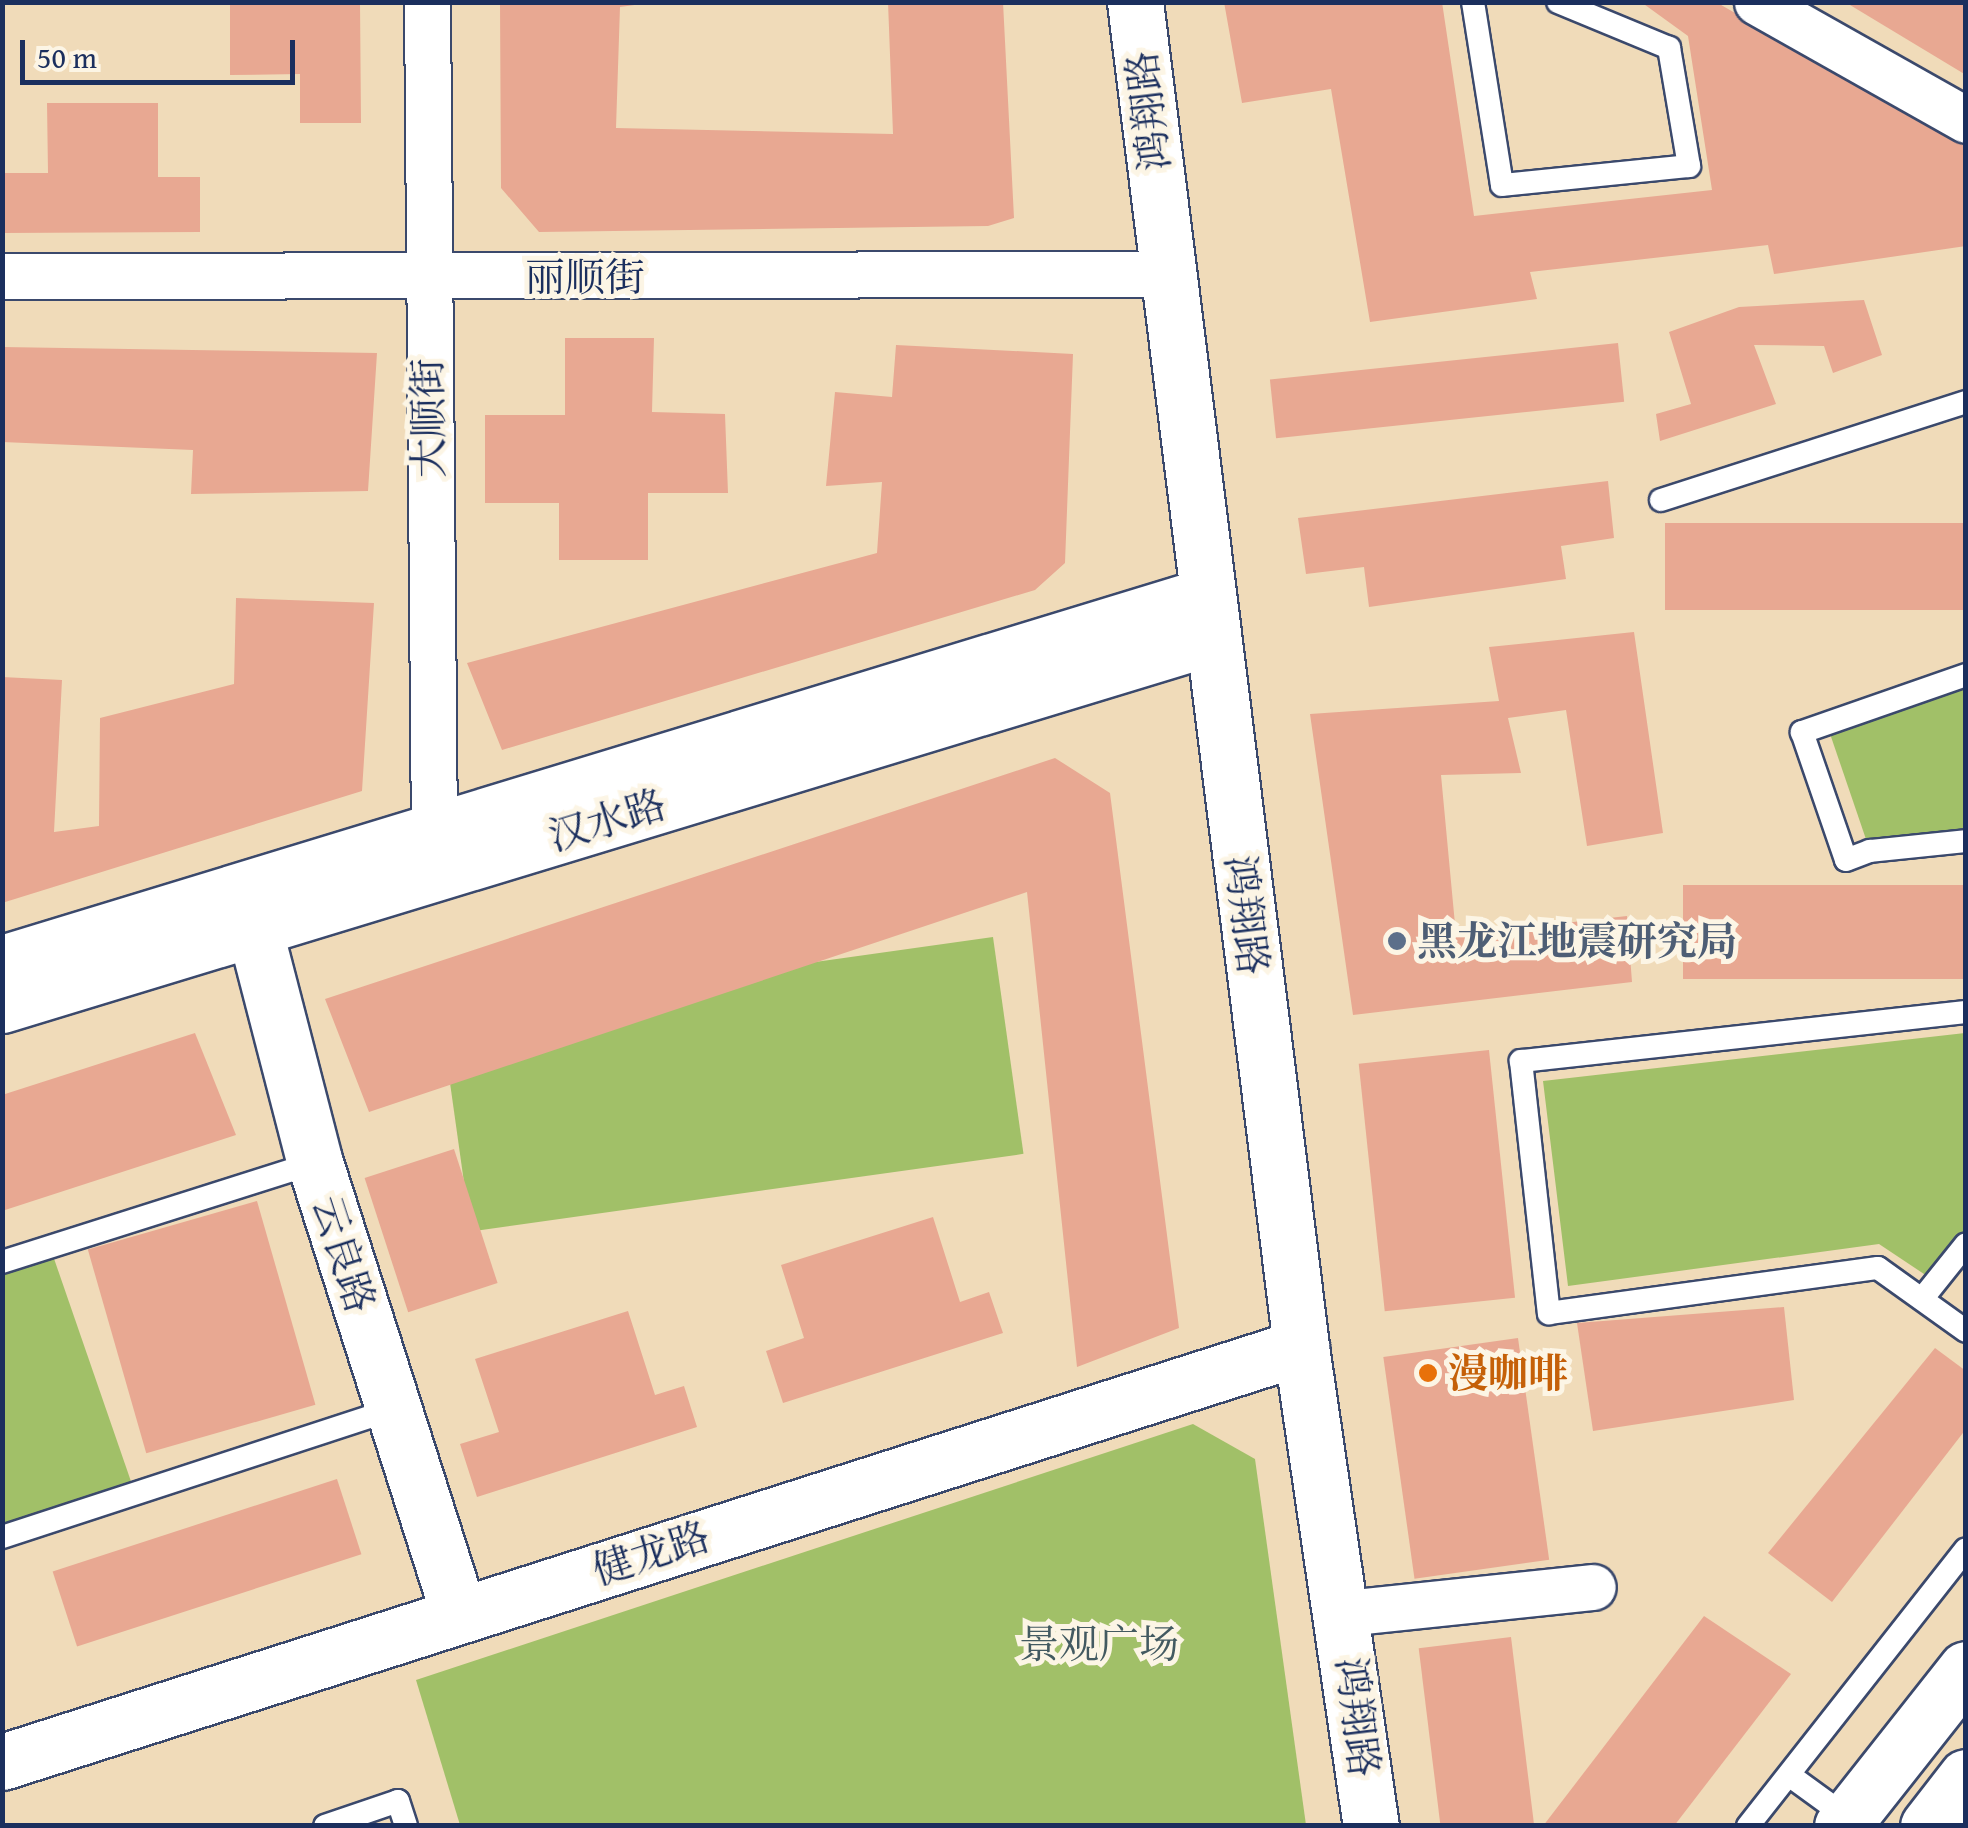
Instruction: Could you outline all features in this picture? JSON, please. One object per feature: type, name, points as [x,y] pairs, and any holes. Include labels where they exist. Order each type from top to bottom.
[{"type":"main road","name":"鸿翔路","points":[[1135,2],[1301,1347],[1345,1613],[1371,1826]]},
{"type":"main road","name":"汉水路","points":[[2,1004],[434,833],[1208,616]]},
{"type":"main road","name":"汉水路","points":[[2,963],[250,909],[1208,616]]},
{"type":"main road","name":"云良路","points":[[250,909],[315,1163],[459,1614]]},
{"type":"main road","name":"健龙路","points":[[2,1762],[1301,1347]]},
{"type":"main road","points":[[1849,1823],[1966,1669]]},
{"type":"main road","points":[[1928,1826],[1966,1777]]},
{"type":"street","name":"大顺街","points":[[426,2],[434,833]]},
{"type":"street","points":[[1757,2],[1966,120]]},
{"type":"street","name":"丽顺街","points":[[2,276],[1166,274]]},
{"type":"street","points":[[1345,1613],[1594,1588]]},
{"type":"lane","points":[[1474,2],[1502,185],[1689,166],[1669,48],[1558,2]]},
{"type":"lane","points":[[1661,500],[1966,402]]},
{"type":"lane","points":[[1966,675],[1802,732],[1846,860],[1870,850],[1966,840]]},
{"type":"lane","points":[[1966,1012],[1521,1061],[1549,1313],[1878,1268],[1966,1331]]},
{"type":"lane","points":[[2,1262],[315,1163]]},
{"type":"lane","points":[[1922,1299],[1966,1244]]},
{"type":"lane","points":[[2,1537],[394,1409]]},
{"type":"lane","points":[[1748,1826],[1966,1549]]},
{"type":"lane","points":[[1789,1775],[1849,1823]]},
{"type":"lane","points":[[324,1826],[398,1801],[406,1826]]},
{"type":"green space","points":[[1965,675],[1965,841],[1870,851],[1826,722]]},
{"type":"green space","points":[[993,937],[1023,1154],[471,1232],[440,1015]]},
{"type":"green space","points":[[1965,1033],[1965,1238],[1933,1280],[1879,1244],[1568,1286],[1543,1081]]},
{"type":"green space","points":[[50,1247],[135,1493],[2,1537],[2,1262]]},
{"type":"green space","name":"景观广场","points":[[1193,1424],[1255,1459],[1306,1825],[460,1825],[416,1680]]},
{"type":"building","points":[[230,2],[360,2],[361,123],[300,123],[300,74],[230,75]]},
{"type":"building","points":[[500,2],[656,2],[620,7],[616,128],[893,134],[888,2],[1003,2],[1014,218],[988,226],[539,232],[501,188]]},
{"type":"building","points":[[1224,2],[1442,2],[1474,216],[1712,190],[1688,36],[1641,2],[1716,2],[1966,147],[1966,246],[1774,274],[1768,245],[1530,272],[1537,299],[1370,322],[1331,89],[1242,103]]},
{"type":"building","points":[[1845,2],[1966,2],[1966,75]]},
{"type":"building","points":[[47,103],[158,103],[158,177],[200,177],[200,232],[2,233],[2,173],[48,173]]},
{"type":"building","points":[[1864,300],[1882,355],[1833,373],[1824,346],[1754,345],[1776,404],[1660,441],[1656,414],[1691,404],[1669,332],[1739,307]]},
{"type":"building","points":[[565,338],[654,338],[652,412],[725,414],[728,493],[648,493],[648,560],[559,560],[559,503],[485,503],[485,415],[565,415]]},
{"type":"building","points":[[1618,343],[1624,402],[1276,438],[1270,380]]},
{"type":"building","points":[[896,345],[1073,354],[1065,563],[1035,590],[502,750],[467,663],[877,553],[882,482],[826,486],[835,392],[892,397]]},
{"type":"building","points":[[2,347],[377,353],[368,491],[191,494],[193,450],[2,442]]},
{"type":"building","points":[[1608,481],[1614,538],[1561,546],[1566,579],[1369,607],[1364,567],[1306,574],[1298,518]]},
{"type":"building","points":[[1665,523],[1966,523],[1966,610],[1665,610]]},
{"type":"building","points":[[236,598],[374,603],[362,791],[2,903],[2,677],[62,680],[54,832],[99,826],[100,718],[234,684]]},
{"type":"building","points":[[1634,632],[1663,833],[1587,846],[1566,710],[1508,718],[1521,773],[1441,775],[1456,935],[1627,916],[1632,982],[1353,1015],[1310,714],[1499,701],[1489,647]]},
{"type":"building","points":[[1055,758],[1110,793],[1179,1328],[1077,1367],[1027,892],[369,1112],[325,999]]},
{"type":"building","points":[[1683,885],[1966,885],[1966,979],[1683,979]]},
{"type":"building","points":[[195,1033],[236,1135],[2,1211],[2,1095]]},
{"type":"building","points":[[1489,1050],[1515,1298],[1385,1311],[1359,1064]]},
{"type":"building","points":[[454,1149],[498,1283],[408,1312],[365,1178]]},
{"type":"building","points":[[257,1201],[315,1405],[146,1453],[88,1250]]},
{"type":"building","points":[[933,1217],[960,1302],[989,1292],[1003,1333],[783,1403],[766,1351],[804,1338],[781,1265]]},
{"type":"building","points":[[1784,1307],[1794,1400],[1593,1431],[1577,1323]]},
{"type":"building","points":[[628,1311],[655,1395],[684,1386],[697,1427],[477,1497],[460,1444],[499,1432],[475,1359]]},
{"type":"building","points":[[1518,1338],[1549,1560],[1414,1579],[1383,1357]]},
{"type":"building","points":[[1935,1348],[1966,1371],[1966,1429],[1832,1602],[1768,1553]]},
{"type":"building","points":[[337,1479],[361,1554],[77,1647],[53,1571]]},
{"type":"building","points":[[1704,1616],[1791,1674],[1674,1826],[1543,1826]]},
{"type":"building","points":[[1511,1637],[1534,1826],[1441,1826],[1419,1648]]},
{"type":"place","name":"黑龙江地震研究局","points":[[1397,941]]},
{"type":"place","name":"漫咖啡","points":[[1428,1373]]}]
